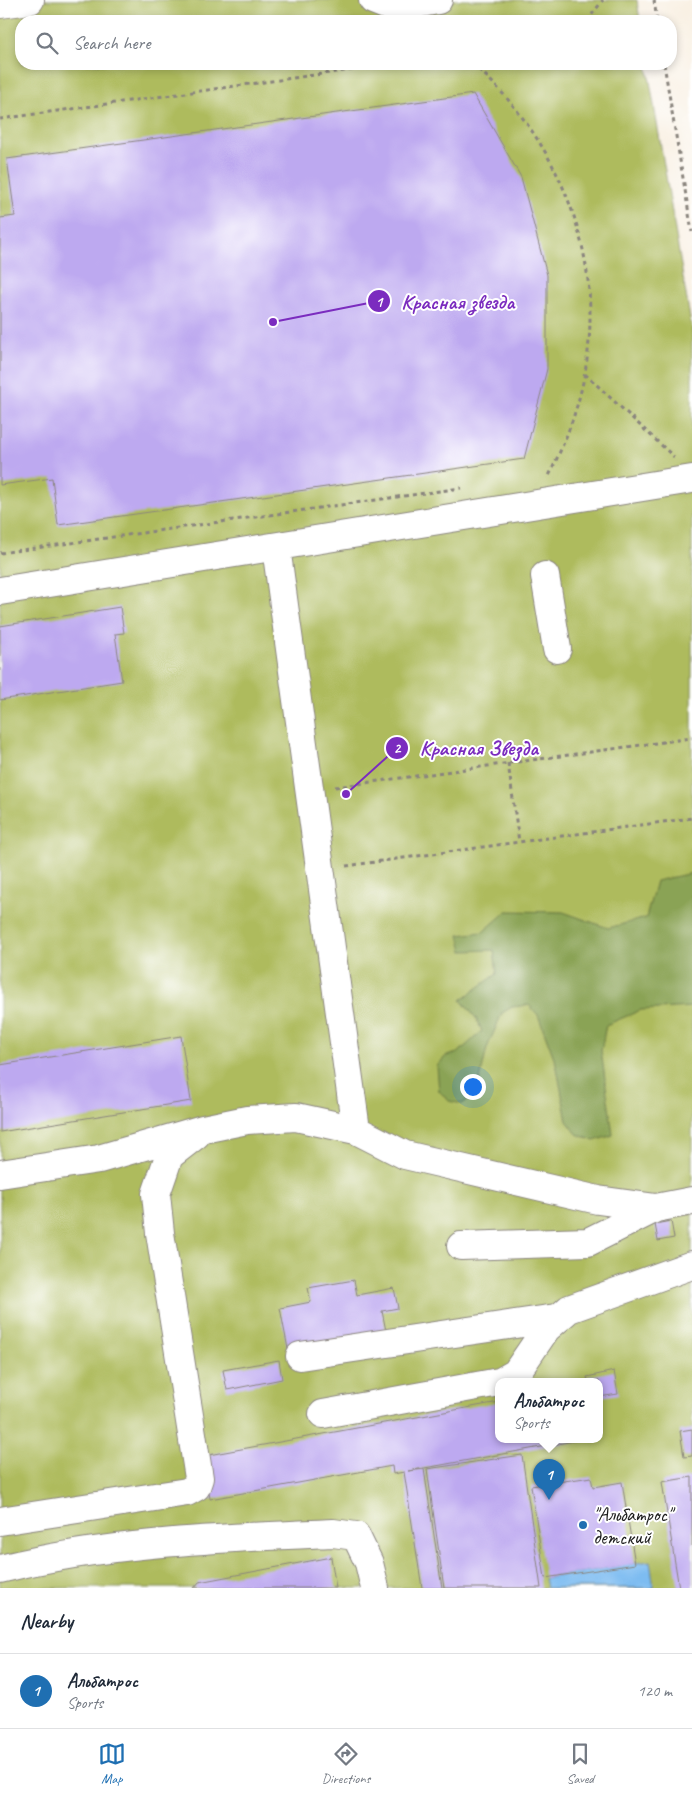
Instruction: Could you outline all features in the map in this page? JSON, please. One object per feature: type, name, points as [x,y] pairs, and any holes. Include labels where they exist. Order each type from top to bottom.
[{"type":"lane","points":[[0,4],[30,0]]},
{"type":"lane","points":[[373,0],[393,8],[438,0]]},
{"type":"lane","points":[[0,592],[692,479]]},
{"type":"lane","points":[[276,547],[356,1130]]},
{"type":"lane","points":[[545,576],[558,649]]},
{"type":"lane","points":[[0,1174],[99,1159],[203,1129],[247,1120],[296,1117],[356,1130],[405,1155],[598,1200],[656,1208]]},
{"type":"lane","points":[[0,1521],[187,1492],[196,1487],[199,1478],[160,1233],[156,1194],[169,1156],[203,1129]]},
{"type":"lane","points":[[461,1246],[588,1242],[656,1208],[692,1201]]},
{"type":"lane","points":[[507,1378],[516,1373],[546,1329],[556,1318],[569,1310],[692,1265]]},
{"type":"lane","points":[[300,1356],[556,1318]]},
{"type":"lane","points":[[323,1414],[495,1383]]},
{"type":"lane","points":[[0,1570],[108,1548],[180,1541],[333,1533],[356,1536],[369,1563],[375,1588]]},
{"type":"path","points":[[592,15],[603,0]]},
{"type":"path","points":[[654,0],[656,15]]},
{"type":"path","points":[[0,119],[350,70]]},
{"type":"path","points":[[480,70],[496,84],[519,111],[539,139],[556,170],[570,202],[580,235],[586,270],[589,313],[585,374],[566,441],[549,476]]},
{"type":"path","points":[[665,70],[692,232]]},
{"type":"path","points":[[585,374],[676,458],[666,459]]},
{"type":"path","points":[[539,477],[558,474]]},
{"type":"path","points":[[0,553],[470,487]]},
{"type":"path","points":[[310,791],[692,738]]},
{"type":"path","points":[[508,763],[519,842]]},
{"type":"path","points":[[320,869],[692,818]]},
{"type":"green space","points":[[0,0],[637,0],[639,15],[15,15],[15,70],[648,70],[692,330],[692,1588],[424,1588],[418,1560],[423,1588],[0,1588]]},
{"type":"green space","points":[[692,873],[692,1007],[641,1010],[606,1025],[601,1051],[613,1135],[594,1141],[577,1134],[567,1121],[556,1063],[538,1015],[529,1005],[512,1007],[502,1013],[487,1048],[479,1084],[474,1096],[462,1104],[449,1101],[439,1091],[437,1066],[446,1056],[458,1053],[482,1031],[476,1018],[461,1000],[497,974],[494,950],[463,951],[459,935],[483,932],[507,911],[563,912],[608,928],[646,918],[656,881]]},
{"type":"water","points":[[650,1561],[654,1588],[547,1588],[545,1578]]},
{"type":"building","points":[[473,94],[521,177],[547,275],[547,369],[524,459],[58,525],[52,478],[0,485],[0,218],[15,216],[7,159]]},
{"type":"building","points":[[120,607],[124,633],[115,634],[122,681],[0,700],[0,626]]},
{"type":"building","points":[[181,1036],[191,1101],[0,1132],[0,1065]]},
{"type":"building","points":[[671,1221],[674,1238],[658,1241],[655,1224]]},
{"type":"building","points":[[354,1280],[357,1295],[394,1288],[398,1308],[382,1311],[386,1331],[288,1349],[280,1308],[311,1302],[308,1288]]},
{"type":"building","points":[[279,1360],[282,1379],[227,1390],[223,1370]]},
{"type":"building","points":[[614,1371],[618,1394],[603,1396],[603,1378],[587,1377]]},
{"type":"building","points":[[495,1403],[495,1443],[563,1443],[408,1471],[424,1469],[442,1588],[422,1588],[404,1472],[393,1474],[392,1466],[210,1499],[203,1456]]},
{"type":"building","points":[[692,1429],[692,1456],[684,1457],[680,1431]]},
{"type":"building","points":[[522,1455],[541,1588],[444,1588],[427,1469]]},
{"type":"building","name":"\"Альбатрос\" детский","points":[[591,1477],[593,1487],[622,1482],[635,1564],[545,1578],[531,1486]]},
{"type":"building","points":[[692,1477],[692,1588],[679,1588],[662,1482]]},
{"type":"building","points":[[331,1557],[336,1588],[194,1588],[199,1582]]},
{"type":"place","name":"Красная звезда","points":[[273,322]]},
{"type":"place","name":"Красная Звезда","points":[[346,794]]},
{"type":"place","name":"Альбатрос","points":[[549,1500]]},
{"type":"place","name":"\"Альбатрос\" детский","points":[[583,1525]]}]
